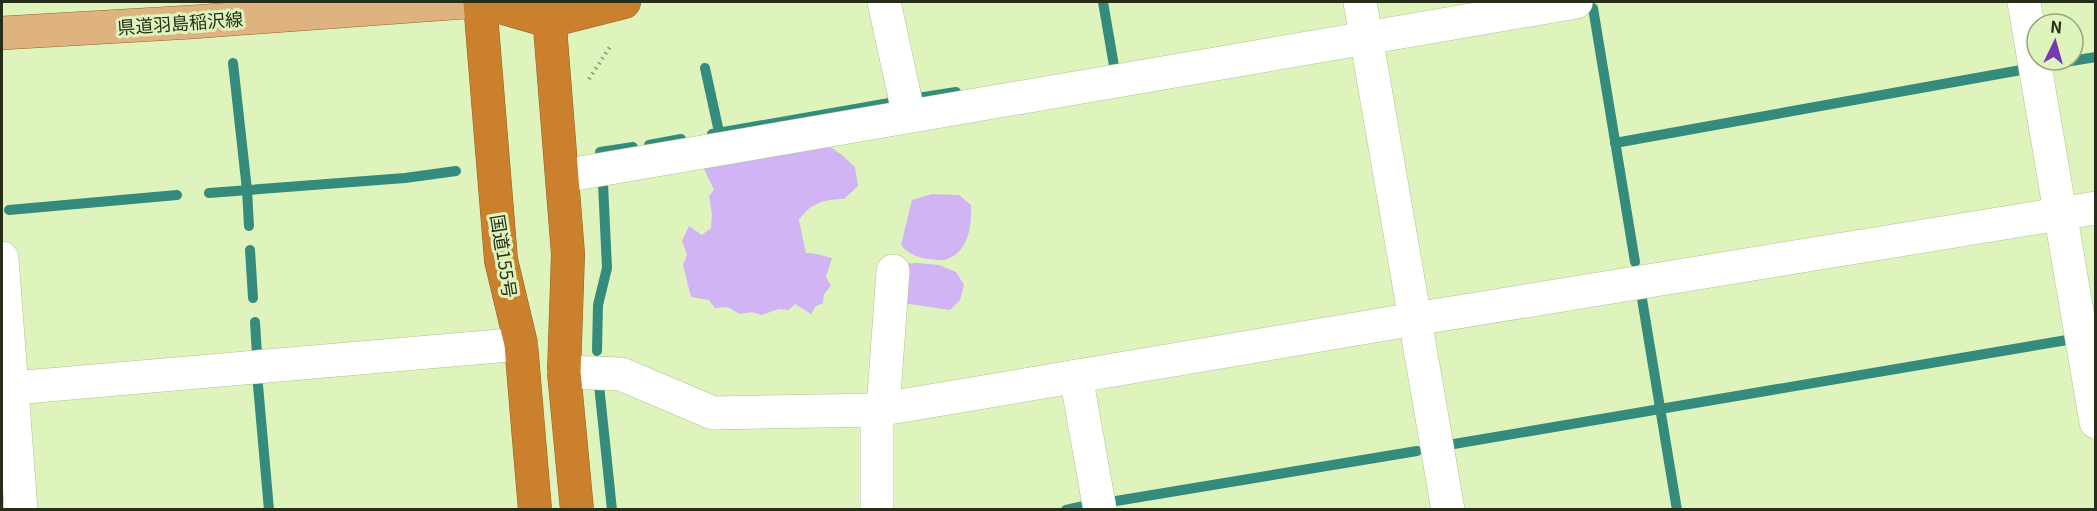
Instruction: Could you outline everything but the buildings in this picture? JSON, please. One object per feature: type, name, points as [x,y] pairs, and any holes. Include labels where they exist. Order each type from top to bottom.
[{"type":"highway","name":"国道155号","points":[[535,510],[521,345],[501,260],[482,2],[549,11]]},
{"type":"highway","points":[[577,510],[564,372],[568,254],[549,11],[624,2]]},
{"type":"main road","name":"県道羽島稲沢線","points":[[2,33],[466,2]]},
{"type":"street","points":[[884,2],[909,116]]},
{"type":"street","points":[[1360,2],[1448,510]]},
{"type":"street","points":[[562,176],[1576,2]]},
{"type":"street","points":[[2025,2],[2096,422]]},
{"type":"street","points":[[564,372],[621,374],[714,413],[880,409],[2096,208]]},
{"type":"street","points":[[2,258],[6,388],[21,510]]},
{"type":"street","points":[[877,510],[880,409],[893,271]]},
{"type":"street","points":[[6,388],[521,345]]},
{"type":"street","points":[[1076,376],[1100,510]]},
{"type":"shaded area","points":[[820,140],[855,167],[858,186],[844,199],[824,201],[813,206],[799,220],[806,253],[832,258],[826,277],[831,286],[824,294],[823,303],[816,306],[811,314],[795,304],[789,310],[779,309],[761,315],[752,312],[740,314],[727,307],[715,308],[709,300],[691,297],[683,265],[687,255],[682,241],[689,226],[702,235],[711,228],[712,214],[709,196],[714,190],[704,169],[710,161]]},
{"type":"shaded area","points":[[932,194],[959,195],[971,205],[971,221],[964,245],[959,252],[944,260],[917,257],[901,245],[912,200]]},
{"type":"shaded area","points":[[899,264],[939,265],[956,272],[964,285],[960,300],[950,310],[896,302]]},
{"type":"waterway","points":[[1103,2],[1114,66]]},
{"type":"waterway","points":[[1593,8],[1635,262]]},
{"type":"waterway","points":[[2085,59],[2096,57]]},
{"type":"waterway","points":[[233,63],[249,226]]},
{"type":"waterway","points":[[705,68],[719,132]]},
{"type":"waterway","points":[[1615,143],[2021,70]]},
{"type":"waterway","points":[[918,98],[956,92]]},
{"type":"waterway","points":[[712,134],[895,102]]},
{"type":"waterway","points":[[649,145],[681,139]]},
{"type":"waterway","points":[[600,152],[633,147]]},
{"type":"waterway","points":[[209,193],[405,178],[456,171]]},
{"type":"waterway","points":[[597,351],[598,305],[607,268],[603,184]]},
{"type":"waterway","points":[[9,210],[177,195]]},
{"type":"waterway","points":[[250,250],[253,298]]},
{"type":"waterway","points":[[1641,293],[1677,510]]},
{"type":"waterway","points":[[255,322],[257,355]]},
{"type":"waterway","points":[[1448,445],[2067,340]]},
{"type":"waterway","points":[[257,374],[269,510]]},
{"type":"waterway","points":[[599,385],[612,510]]},
{"type":"waterway","points":[[1110,502],[1417,451]]},
{"type":"waterway","points":[[1066,510],[1084,506],[1085,510]]}]
